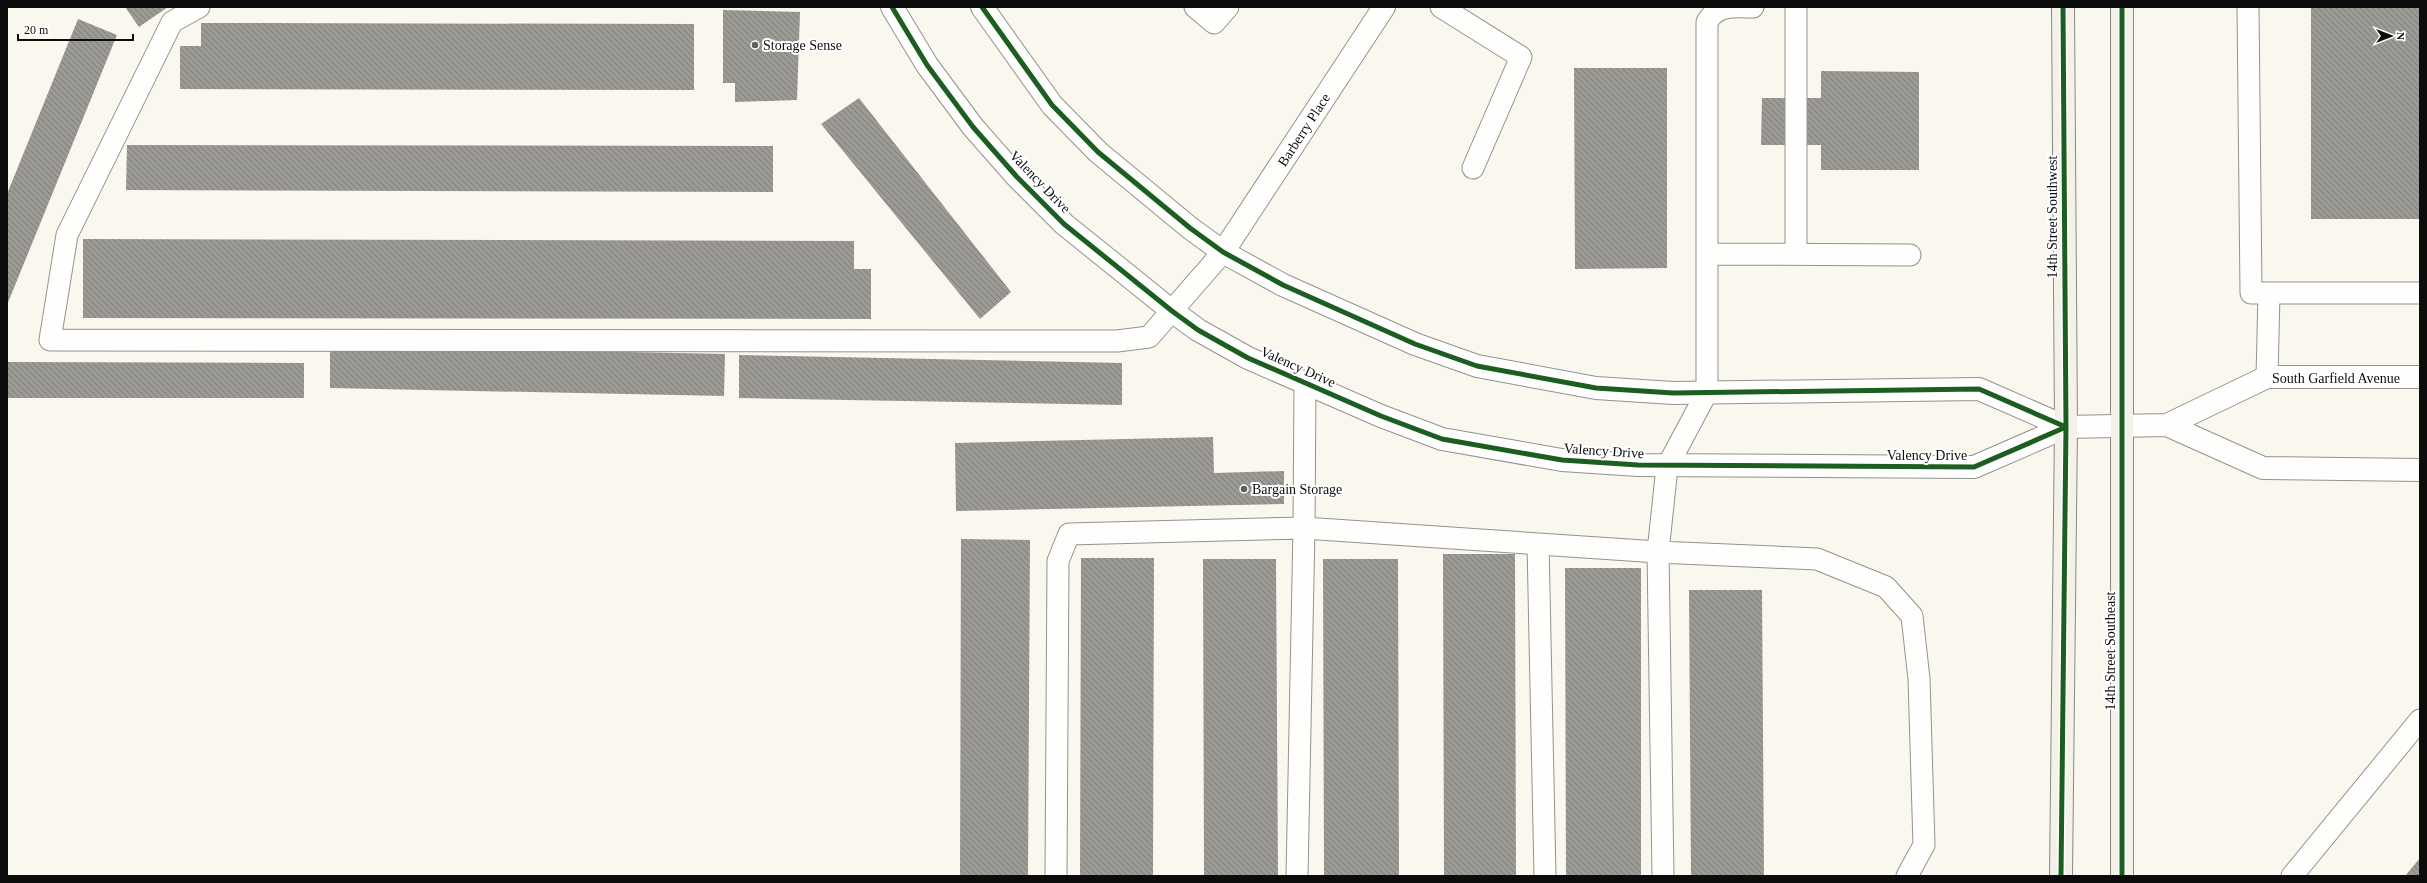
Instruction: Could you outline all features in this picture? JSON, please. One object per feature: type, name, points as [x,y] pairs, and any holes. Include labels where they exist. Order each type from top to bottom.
[{"type":"main road","name":"14th Street Southwest","points":[[2063,7],[2066,427]]},
{"type":"main road","points":[[2122,7],[2122,426]]},
{"type":"main road","name":"14th Street Southeast","points":[[2122,426],[2122,876]]},
{"type":"main road","points":[[2061,876],[2066,427]]},
{"type":"street","name":"Valency Drive","points":[[892,7],[927,65],[973,127],[1017,177],[1064,224],[1172,311],[1198,330],[1242,354],[1380,416],[1442,439],[1562,460],[1667,467],[1974,467],[2066,427]]},
{"type":"street","points":[[982,7],[1052,105],[1098,152],[1190,228],[1223,252],[1282,285],[1415,344],[1477,366],[1596,388],[1672,393],[1978,389],[2066,427]]},
{"type":"street","name":"Barberry Place","points":[[1223,252],[1384,7]]},
{"type":"street","name":"South Garfield Avenue","points":[[2066,427],[2168,425],[2267,377],[2420,377]]},
{"type":"street","name":"South Garfield Avenue","points":[[2168,425],[2263,468],[2420,470]]},
{"type":"lane","points":[[199,7],[172,22],[67,235],[50,340],[1117,341],[1149,337],[1223,252]]},
{"type":"lane","points":[[1195,7],[1214,23],[1228,7]]},
{"type":"lane","points":[[1441,7],[1521,57],[1473,168]]},
{"type":"lane","points":[[1664,876],[1658,552],[1667,467],[1707,392],[1707,22],[1710,16],[1722,8],[1753,7]]},
{"type":"lane","points":[[1796,7],[1796,254]]},
{"type":"lane","points":[[2248,7],[2251,293],[2420,293]]},
{"type":"lane","points":[[1707,254],[1910,255]]},
{"type":"lane","points":[[2267,377],[2269,293]]},
{"type":"lane","points":[[1297,876],[1304,528],[1305,383]]},
{"type":"lane","points":[[1056,876],[1058,561],[1069,534],[1304,528],[1658,552],[1817,559],[1886,587],[1912,616],[1919,679],[1924,845],[1907,876]]},
{"type":"lane","points":[[1538,544],[1545,876]]},
{"type":"lane","points":[[2292,876],[2420,720]]},
{"type":"building","points":[[125,7],[168,7],[139,27]]},
{"type":"building","points":[[2311,7],[2420,7],[2420,219],[2311,219]]},
{"type":"building","points":[[723,10],[800,12],[797,100],[735,102],[735,83],[723,83]]},
{"type":"building","points":[[78,19],[117,35],[7,305],[7,194]]},
{"type":"building","points":[[201,23],[694,24],[694,90],[180,89],[180,46],[201,46]]},
{"type":"building","points":[[1574,68],[1667,68],[1667,268],[1575,269]]},
{"type":"building","points":[[1821,71],[1919,72],[1919,170],[1821,170],[1821,145],[1761,145],[1762,98],[1821,98]]},
{"type":"building","points":[[859,98],[1011,292],[980,319],[821,124]]},
{"type":"building","points":[[127,145],[773,146],[773,192],[126,190]]},
{"type":"building","points":[[83,239],[854,241],[854,269],[871,269],[871,319],[83,318]]},
{"type":"building","points":[[330,346],[725,354],[724,396],[330,388]]},
{"type":"building","points":[[739,355],[1122,363],[1122,405],[739,398]]},
{"type":"building","points":[[7,362],[304,363],[304,398],[7,398]]},
{"type":"building","points":[[1213,437],[1214,473],[1284,471],[1284,504],[956,511],[955,443]]},
{"type":"building","points":[[961,539],[1030,540],[1028,876],[960,876]]},
{"type":"building","points":[[1443,554],[1515,554],[1516,876],[1444,876]]},
{"type":"building","points":[[1081,558],[1154,558],[1153,876],[1080,876]]},
{"type":"building","points":[[1203,559],[1276,559],[1278,876],[1204,876]]},
{"type":"building","points":[[1323,559],[1398,559],[1399,876],[1324,876]]},
{"type":"building","points":[[1565,568],[1641,568],[1641,876],[1566,876]]},
{"type":"building","points":[[1689,590],[1762,590],[1764,876],[1691,876]]},
{"type":"building","points":[[2420,858],[2420,876],[2405,876]]},
{"type":"cycle path","points":[[892,7],[927,65],[973,127],[1017,177],[1064,224],[1172,311],[1198,330],[1248,358],[1381,416],[1442,439],[1562,460],[1638,465],[1974,467],[2066,427]]},
{"type":"cycle path","points":[[982,7],[1052,105],[1098,152],[1190,228],[1223,252],[1283,285],[1415,344],[1477,366],[1596,388],[1673,393],[1979,389],[2066,427]]},
{"type":"cycle path","points":[[2061,876],[2066,427],[2063,7]]},
{"type":"cycle path","points":[[2122,7],[2122,876]]},
{"type":"place","name":"Storage Sense","points":[[755,45]]},
{"type":"place","name":"Bargain Storage","points":[[1244,489]]}]
